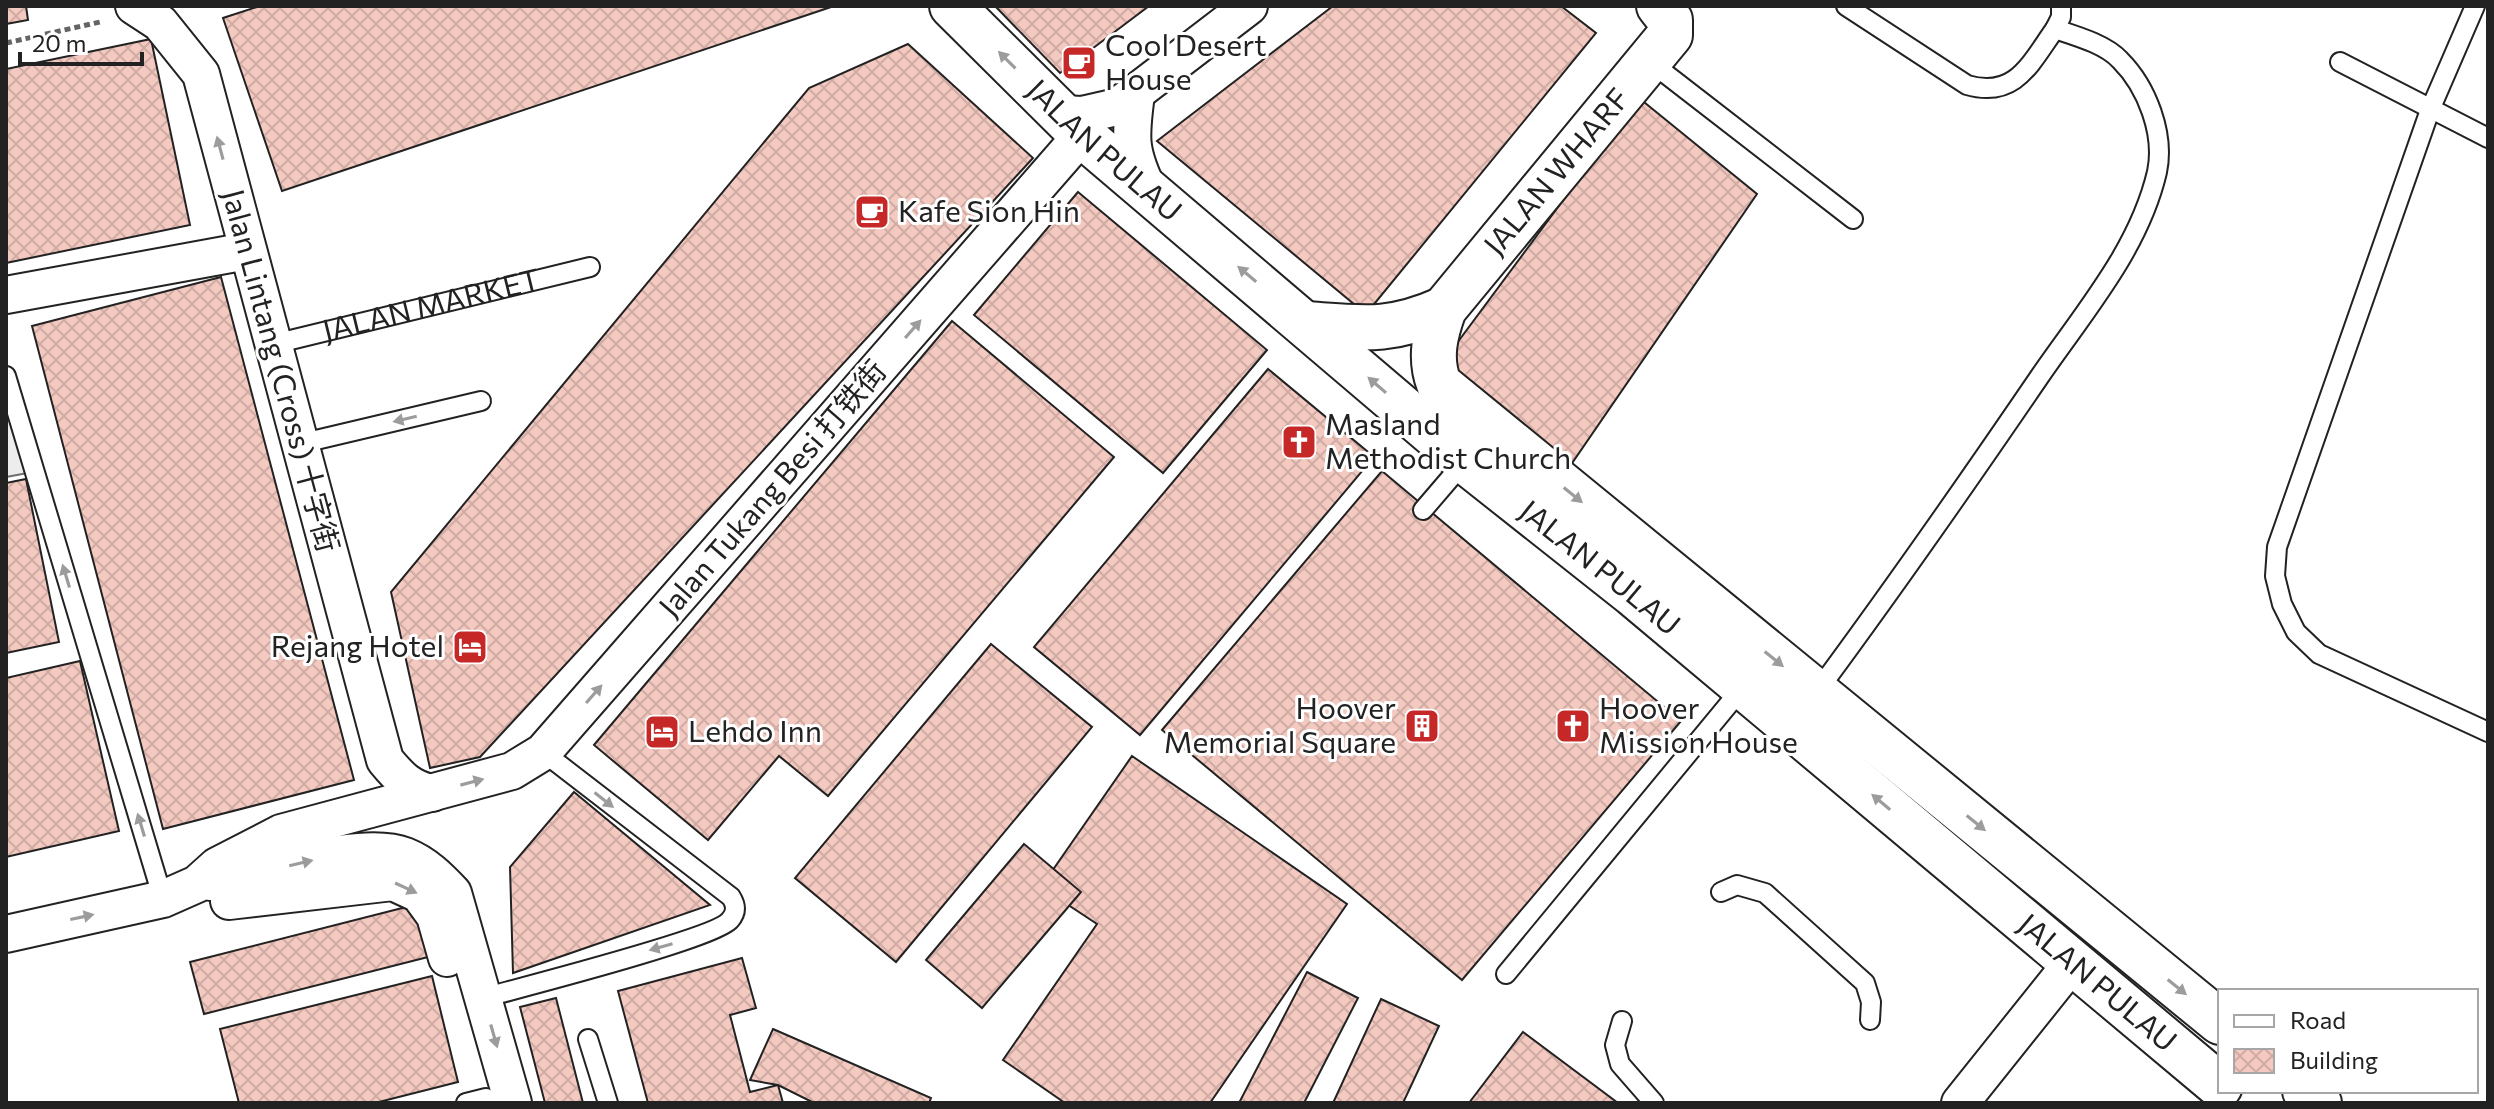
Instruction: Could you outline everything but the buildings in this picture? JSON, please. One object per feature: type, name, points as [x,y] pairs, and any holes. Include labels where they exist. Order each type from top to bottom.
[{"type":"street","name":"JALAN PULAU","points":[[952,6],[1072,124],[1149,192],[1465,461],[1633,594],[2218,1084]]},
{"type":"street","points":[[1072,124],[1082,115],[1117,107],[1249,6]]},
{"type":"street","name":"Jalan Lintang (Cross) 十字街","points":[[139,9],[160,23],[201,74],[385,760]]},
{"type":"street","name":"JALAN WHARF","points":[[1469,410],[1439,384],[1433,371],[1436,331],[1444,309],[1659,34]]},
{"type":"street","points":[[1136,94],[1130,133],[1137,166],[1149,192]]},
{"type":"street","name":"Jalan Tukang Besi 打铁街","points":[[197,884],[217,866],[281,833],[512,771],[543,752],[1072,124]]},
{"type":"street","points":[[6,295],[247,251]]},
{"type":"street","name":"JALAN WHARF","points":[[1306,324],[1371,329],[1415,322],[1444,309]]},
{"type":"street","name":"JALAN PULAU","points":[[1469,410],[2218,1020]]},
{"type":"street","points":[[385,760],[399,777],[416,790],[432,793]]},
{"type":"street","points":[[372,809],[385,760]]},
{"type":"street","points":[[6,934],[163,899],[197,884],[339,855],[382,851],[402,855],[419,862],[453,893],[483,998],[488,1102]]},
{"type":"street","points":[[163,899],[206,903],[393,882],[419,894],[435,916],[488,1102]]},
{"type":"street","points":[[1960,1103],[2072,963]]},
{"type":"lane","points":[[1846,6],[1967,85],[1984,90],[1999,89],[2015,80],[2055,29],[2061,17],[2061,6]]},
{"type":"lane","points":[[2475,6],[2430,110],[2277,547],[2275,576],[2282,604],[2296,632],[2319,654],[2488,732]]},
{"type":"lane","points":[[1816,693],[1925,545],[2133,241],[2157,170],[2157,125],[2143,93],[2120,59],[2084,39],[2055,29]]},
{"type":"lane","points":[[1659,34],[1853,219]]},
{"type":"lane","points":[[2340,62],[2488,138]]},
{"type":"lane","name":"JALAN MARKET","points":[[274,344],[590,267]]},
{"type":"lane","points":[[6,376],[163,899]]},
{"type":"lane","points":[[299,444],[481,401]]},
{"type":"lane","points":[[1423,510],[1465,461]]},
{"type":"lane","points":[[1506,974],[1743,687]]},
{"type":"lane","points":[[483,998],[683,940],[719,927],[729,921],[735,911],[731,897],[543,752]]},
{"type":"lane","points":[[1721,892],[1737,885],[1765,893],[1865,983],[1871,1002],[1870,1020]]},
{"type":"lane","points":[[1622,1021],[1615,1045],[1620,1064],[1654,1103]]},
{"type":"lane","points":[[588,1039],[608,1103]]},
{"type":"path","points":[[6,43],[139,9]]},
{"type":"shaded area","points":[[6,398],[28,473],[6,477]]},
{"type":"place","name":"Cool Desert House","points":[[1079,63]]},
{"type":"place","name":"Kafe Sion Hin","points":[[872,212]]},
{"type":"place","name":"Masland Methodist Church","points":[[1299,442]]},
{"type":"place","name":"Rejang Hotel","points":[[470,647]]},
{"type":"place","name":"Hoover Memorial Square","points":[[1422,726]]},
{"type":"place","name":"Hoover Mission House","points":[[1573,726]]},
{"type":"place","name":"Lehdo Inn","points":[[662,732]]}]
